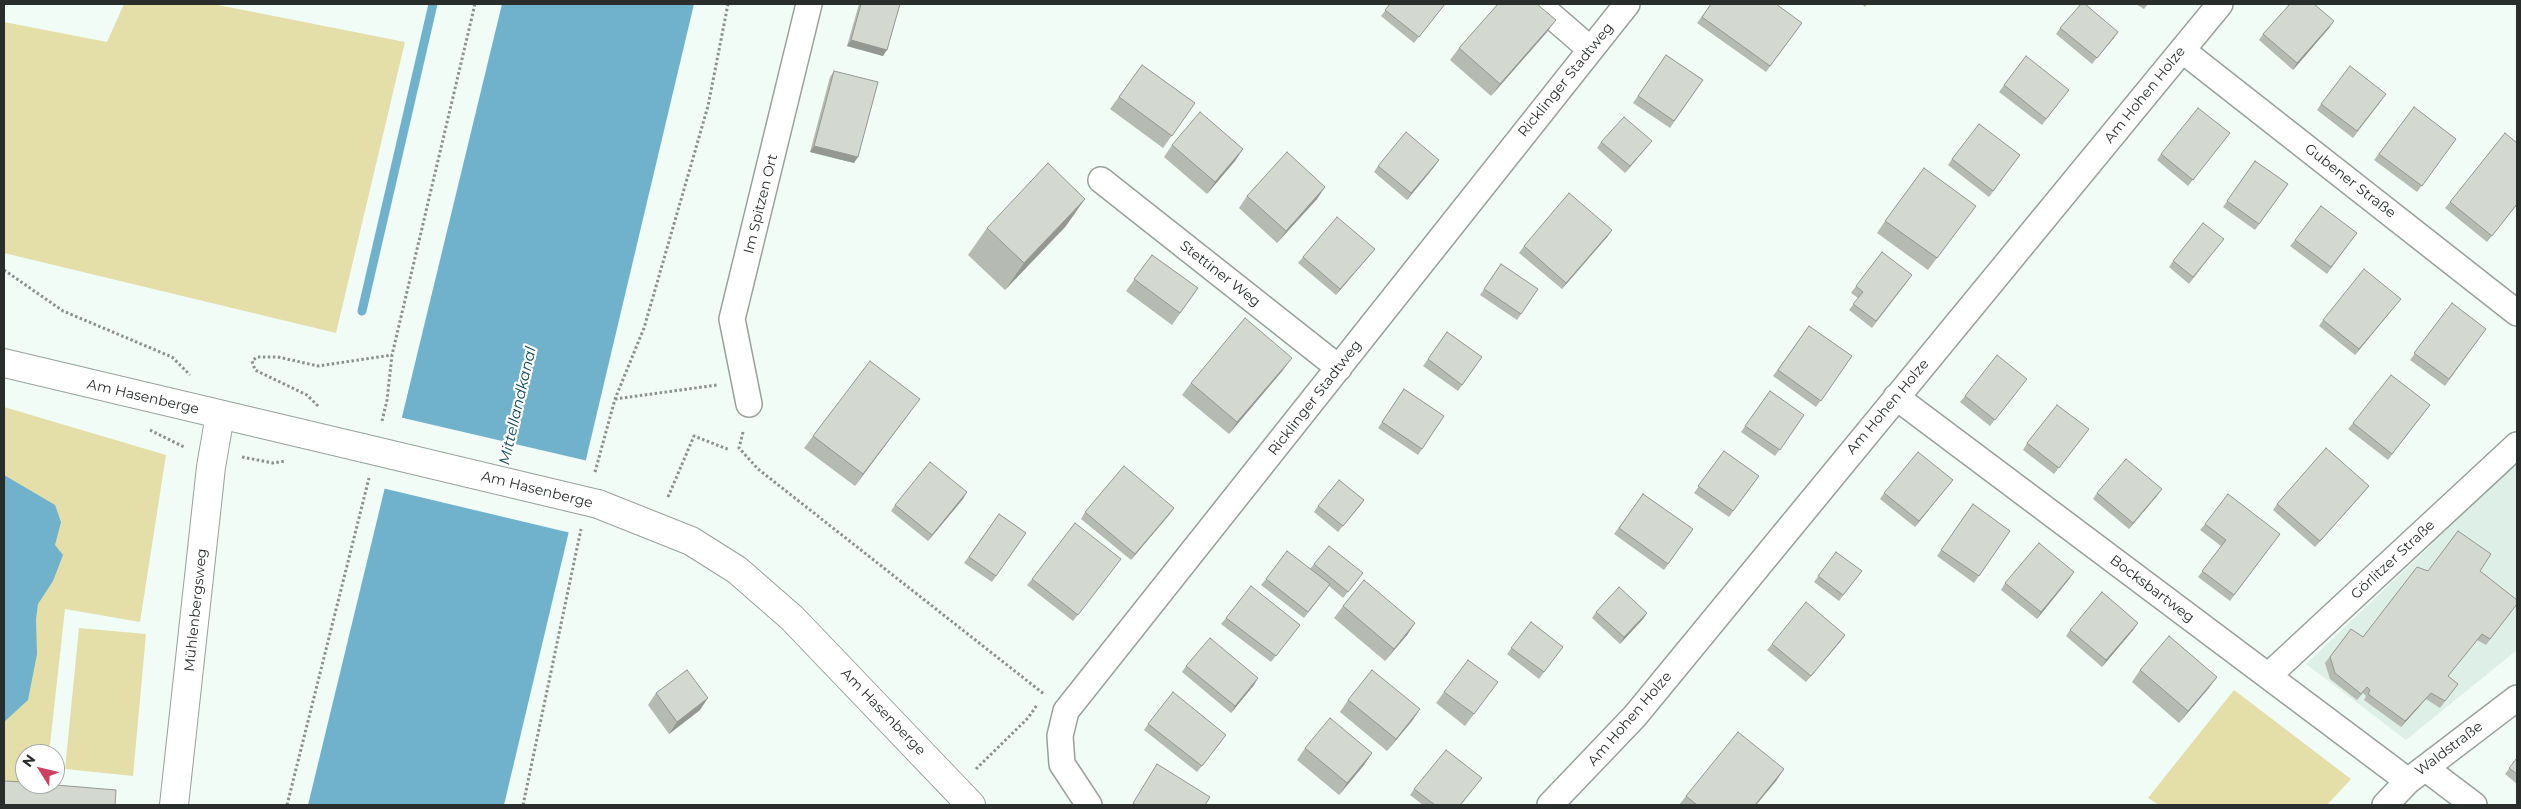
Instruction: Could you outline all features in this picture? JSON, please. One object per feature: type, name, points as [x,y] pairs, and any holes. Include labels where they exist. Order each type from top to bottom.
[{"type":"street","name":"Im Spitzen Ort","points":[[747,393],[732,320],[809,4]]},
{"type":"street","points":[[1538,4],[1590,49]]},
{"type":"street","name":"Ricklinger Stadtweg","points":[[1089,805],[1062,764],[1060,736],[1066,711],[1627,4]]},
{"type":"street","name":"Am Hohen Holze","points":[[1550,805],[1580,776],[1635,716],[2220,4]]},
{"type":"street","name":"Gubener Straße","points":[[2182,50],[2517,313]]},
{"type":"street","name":"Stettiner Weg","points":[[1101,180],[1339,368]]},
{"type":"street","name":"Am Hasenberge","points":[[4,363],[598,504],[691,541],[737,570],[792,618],[971,805]]},
{"type":"street","name":"Bocksbartweg","points":[[1896,397],[2268,676],[2416,774],[2474,805]]},
{"type":"street","name":"Mühlenbergsweg","points":[[174,805],[211,467],[220,415]]},
{"type":"street","name":"Görlitzer Straße","points":[[2268,676],[2517,445]]},
{"type":"street","name":"Waldstraße","points":[[2385,805],[2416,774],[2517,698]]},
{"type":"path","points":[[381,428],[387,400],[392,355],[475,4]]},
{"type":"path","points":[[605,431],[615,399],[644,328],[703,124],[728,4]]},
{"type":"path","points":[[4,270],[63,311],[172,357],[192,376]]},
{"type":"path","points":[[323,409],[307,395],[255,370],[252,362],[258,357],[278,357],[318,366],[392,355]]},
{"type":"path","points":[[615,399],[747,393],[739,448],[758,469],[1066,711]]},
{"type":"path","points":[[668,497],[694,436],[730,450]]},
{"type":"path","points":[[287,805],[370,474]]},
{"type":"path","points":[[523,805],[579,540]]},
{"type":"path","points":[[987,757],[1028,718]]},
{"type":"shaded area","points":[[124,4],[213,4],[405,42],[336,333],[4,253],[4,22],[107,42]]},
{"type":"shaded area","points":[[4,407],[166,455],[140,622],[65,609],[50,744],[15,744],[15,783],[4,783]]},
{"type":"shaded area","points":[[2517,463],[2517,650],[2406,740],[2306,664]]},
{"type":"shaded area","points":[[79,628],[146,634],[133,776],[65,769]]},
{"type":"shaded area","points":[[2234,690],[2351,779],[2327,805],[2159,805],[2148,798]]},
{"type":"water","name":"Mittellandkanal","points":[[502,4],[694,4],[504,805],[308,805]]},
{"type":"water","points":[[4,475],[55,505],[61,522],[55,545],[63,555],[53,581],[38,604],[36,619],[37,654],[28,700],[4,722]]},
{"type":"pier","points":[[399,417],[588,461],[571,533],[382,488]]},
{"type":"building","points":[[861,4],[900,4],[887,50],[851,40]]},
{"type":"building","points":[[1390,4],[1445,4],[1419,37],[1385,10]]},
{"type":"building","points":[[1498,4],[1537,4],[1556,20],[1500,84],[1459,48]]},
{"type":"building","points":[[1711,4],[1776,4],[1802,23],[1770,66],[1702,17]]},
{"type":"building","points":[[2081,4],[2085,4],[2118,32],[2097,58],[2060,28]]},
{"type":"building","points":[[2290,4],[2314,4],[2334,21],[2297,63],[2263,34]]},
{"type":"building","points":[[1666,55],[1703,80],[1674,121],[1638,96]]},
{"type":"building","points":[[2026,56],[2069,90],[2046,119],[2004,85]]},
{"type":"building","points":[[1142,65],[1195,103],[1172,136],[1119,97]]},
{"type":"building","points":[[2350,66],[2386,94],[2357,131],[2321,104]]},
{"type":"building","points":[[834,71],[878,82],[858,157],[814,146]]},
{"type":"building","points":[[2414,107],[2456,139],[2422,186],[2379,154]]},
{"type":"building","points":[[2198,108],[2230,133],[2193,180],[2161,154]]},
{"type":"building","points":[[1200,112],[1243,149],[1215,182],[1172,145]]},
{"type":"building","points":[[1624,117],[1652,141],[1630,166],[1601,142]]},
{"type":"building","points":[[1979,124],[2020,155],[1993,191],[1952,159]]},
{"type":"building","points":[[1406,132],[1439,160],[1411,193],[1378,166]]},
{"type":"building","points":[[2505,133],[2517,143],[2517,204],[2492,236],[2450,202]]},
{"type":"building","points":[[1287,152],[1325,187],[1286,231],[1247,196]]},
{"type":"building","points":[[2255,161],[2288,184],[2259,224],[2227,201]]},
{"type":"building","points":[[1048,163],[1085,199],[1024,263],[987,228]]},
{"type":"building","points":[[1924,168],[1976,206],[1937,258],[1885,221]]},
{"type":"building","points":[[1569,193],[1612,230],[1566,283],[1524,246]]},
{"type":"building","points":[[2321,206],[2357,233],[2331,267],[2295,240]]},
{"type":"building","points":[[1337,217],[1375,249],[1340,289],[1303,257]]},
{"type":"building","points":[[2203,223],[2224,239],[2193,277],[2173,261]]},
{"type":"building","points":[[1882,252],[1912,275],[1876,321],[1853,304],[1863,292],[1856,286]]},
{"type":"building","points":[[1152,255],[1198,288],[1180,313],[1134,279]]},
{"type":"building","points":[[1501,264],[1538,289],[1521,314],[1484,289]]},
{"type":"building","points":[[2364,269],[2401,299],[2359,349],[2323,320]]},
{"type":"building","points":[[2452,303],[2486,329],[2449,379],[2414,353]]},
{"type":"building","points":[[1245,318],[1292,358],[1237,422],[1191,383]]},
{"type":"building","points":[[1809,326],[1852,356],[1821,401],[1778,370]]},
{"type":"building","points":[[1447,332],[1482,357],[1462,385],[1428,359]]},
{"type":"building","points":[[1997,355],[2027,379],[1995,420],[1965,396]]},
{"type":"building","points":[[870,361],[920,399],[863,474],[813,436]]},
{"type":"building","points":[[2391,375],[2430,405],[2392,454],[2353,423]]},
{"type":"building","points":[[1404,389],[1444,416],[1422,449],[1382,422]]},
{"type":"building","points":[[1770,391],[1804,415],[1780,450],[1745,426]]},
{"type":"building","points":[[2057,405],[2089,429],[2059,468],[2027,443]]},
{"type":"building","points":[[2326,448],[2369,486],[2320,541],[2277,504]]},
{"type":"building","points":[[1724,451],[1759,476],[1733,511],[1698,486]]},
{"type":"building","points":[[1918,452],[1953,480],[1919,521],[1884,493]]},
{"type":"building","points":[[2126,459],[2162,489],[2133,523],[2097,493]]},
{"type":"building","points":[[930,462],[967,492],[932,535],[895,505]]},
{"type":"building","points":[[1124,466],[1174,508],[1135,554],[1085,512]]},
{"type":"building","points":[[1339,480],[1364,500],[1343,526],[1318,506]]},
{"type":"building","points":[[1643,494],[1693,529],[1668,564],[1619,528]]},
{"type":"building","points":[[2228,494],[2280,534],[2234,595],[2202,571],[2226,540],[2205,524]]},
{"type":"building","points":[[1973,504],[2010,531],[1979,576],[1941,550]]},
{"type":"building","points":[[999,514],[1026,533],[996,576],[969,557]]},
{"type":"building","points":[[1075,523],[1121,559],[1078,615],[1032,579]]},
{"type":"building","points":[[2458,531],[2491,554],[2480,571],[2517,600],[2517,604],[2490,639],[2482,634],[2448,676],[2458,684],[2445,701],[2431,693],[2405,721],[2368,694],[2370,690],[2367,687],[2361,694],[2335,673],[2330,657],[2351,629],[2363,637],[2417,567],[2428,571]]},
{"type":"building","points":[[2039,543],[2074,572],[2041,612],[2005,583]]},
{"type":"building","points":[[1329,546],[1363,573],[1348,592],[1314,564]]},
{"type":"building","points":[[1287,551],[1330,584],[1308,612],[1266,579]]},
{"type":"building","points":[[1836,552],[1862,571],[1843,595],[1818,576]]},
{"type":"building","points":[[1364,580],[1415,623],[1394,649],[1343,606]]},
{"type":"building","points":[[1251,586],[1300,625],[1276,656],[1226,618]]},
{"type":"building","points":[[1619,587],[1647,613],[1624,637],[1596,612]]},
{"type":"building","points":[[2102,592],[2138,623],[2106,660],[2070,630]]},
{"type":"building","points":[[1806,602],[1845,635],[1811,676],[1772,644]]},
{"type":"building","points":[[1531,622],[1563,647],[1544,672],[1511,648]]},
{"type":"building","points":[[2169,636],[2217,677],[2188,711],[2140,670]]},
{"type":"building","points":[[1210,638],[1258,678],[1235,706],[1186,666]]},
{"type":"building","points":[[1468,660],[1498,682],[1474,714],[1444,692]]},
{"type":"building","points":[[687,670],[708,698],[677,722],[656,693]]},
{"type":"building","points":[[1372,670],[1420,709],[1396,739],[1348,700]]},
{"type":"building","points":[[1173,692],[1226,735],[1202,766],[1148,724]]},
{"type":"building","points":[[1330,718],[1372,753],[1347,783],[1305,748]]},
{"type":"building","points":[[1738,732],[1784,769],[1755,805],[1697,805],[1686,796]]},
{"type":"building","points":[[1446,750],[1482,778],[1460,805],[1435,805],[1414,789]]},
{"type":"building","points":[[2517,758],[2517,774],[2509,768]]},
{"type":"building","points":[[1157,764],[1210,797],[1205,805],[1136,805],[1133,803]]},
{"type":"building","points":[[4,781],[15,782],[15,794],[65,794],[65,786],[116,790],[115,805],[4,805]]},
{"type":"waterway","points":[[362,311],[433,4]]}]
